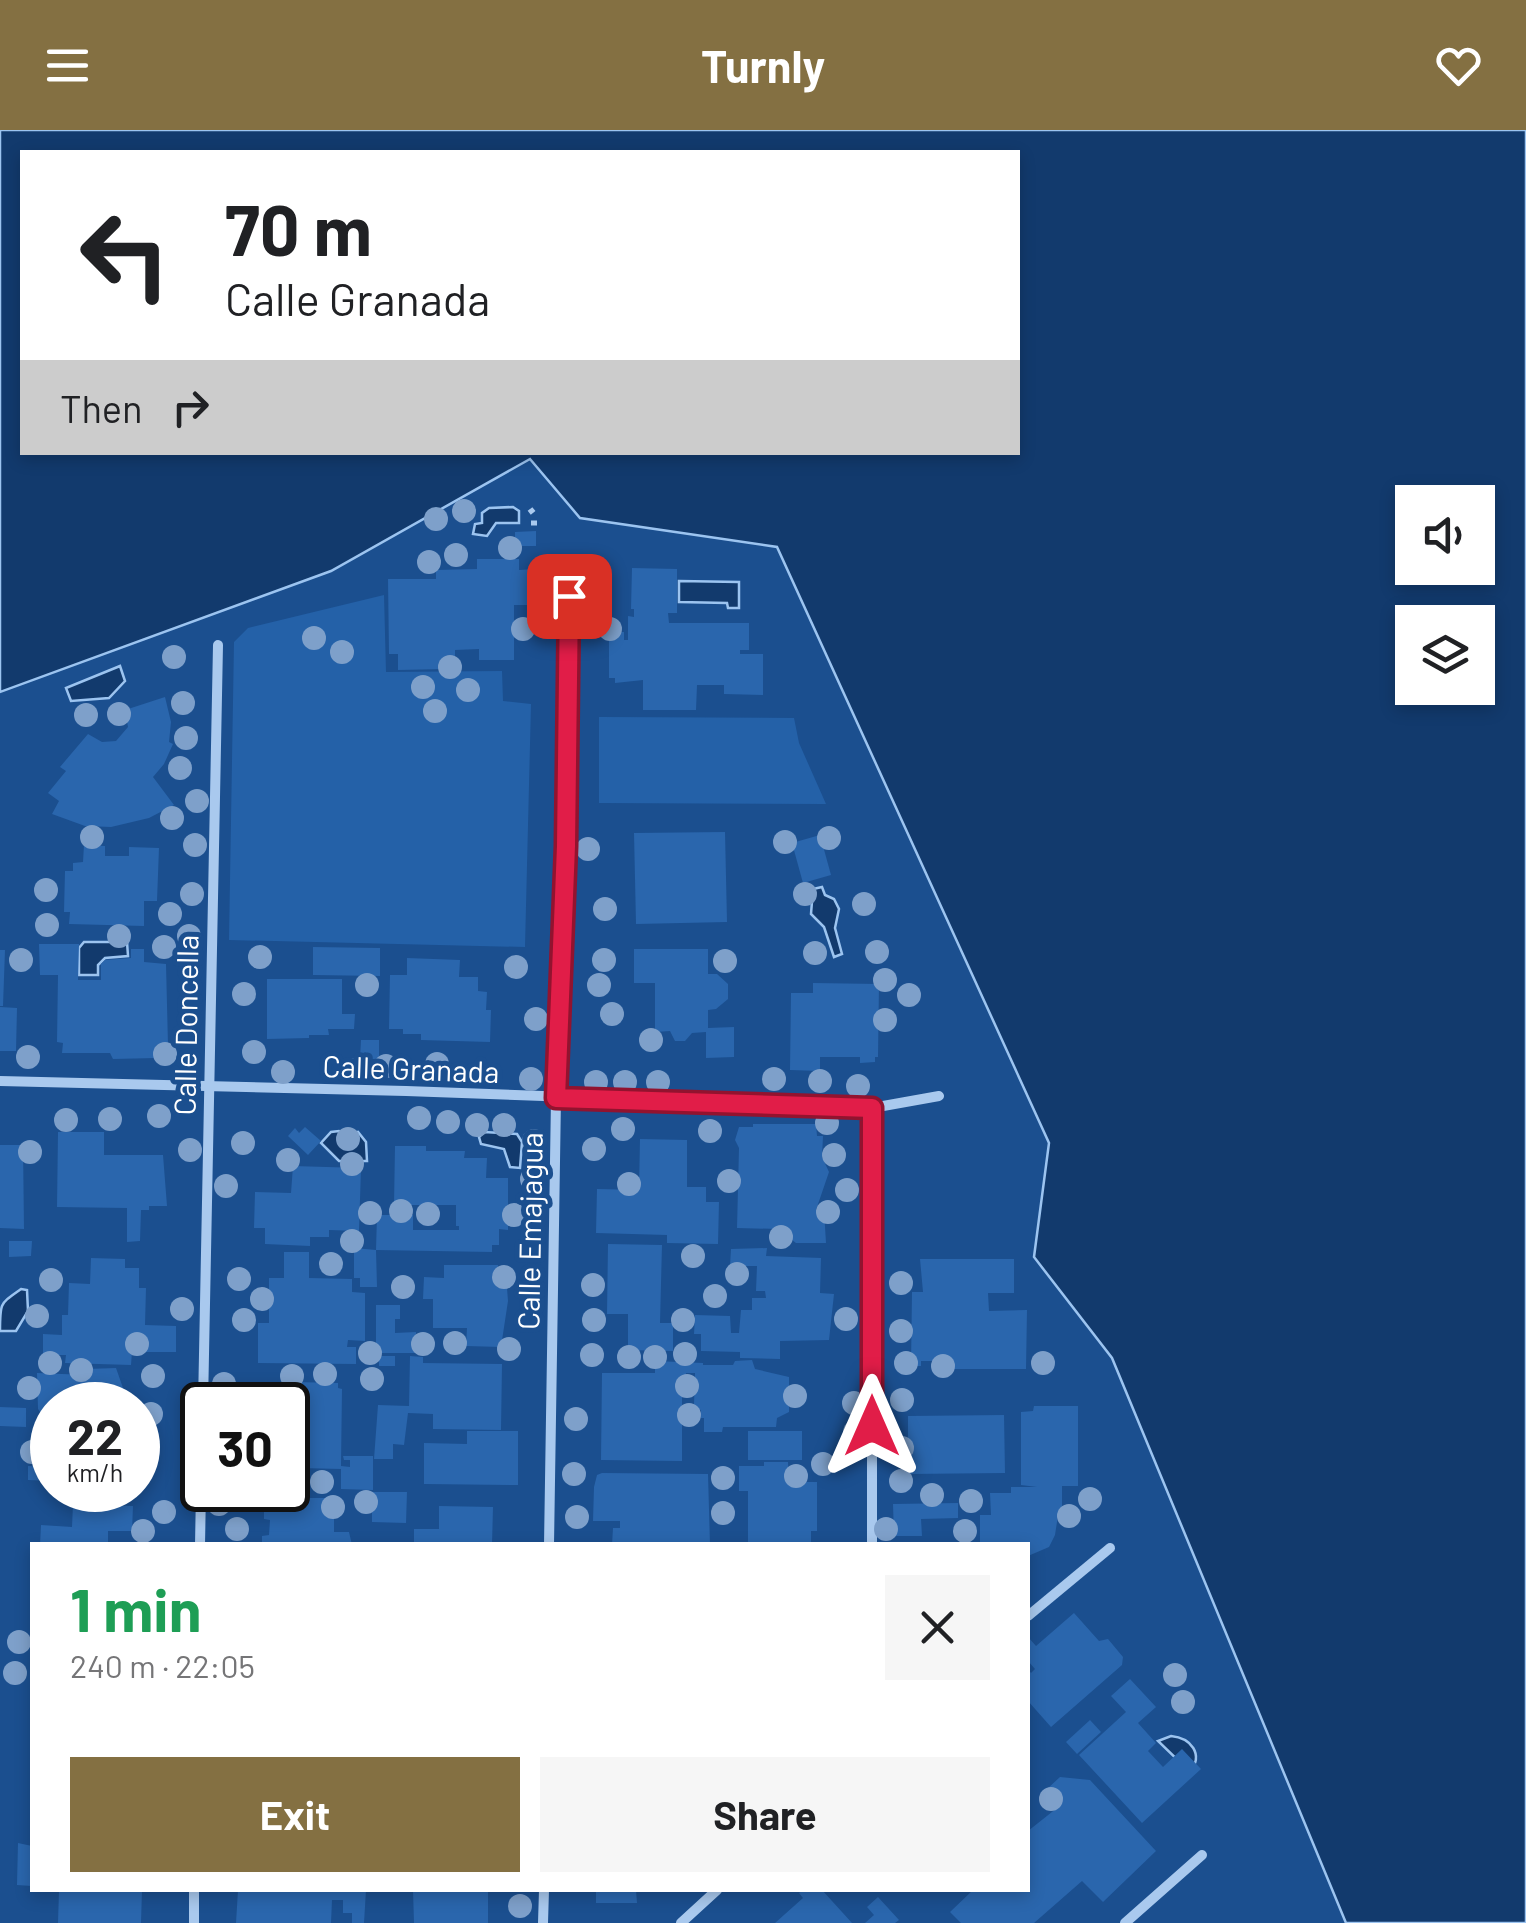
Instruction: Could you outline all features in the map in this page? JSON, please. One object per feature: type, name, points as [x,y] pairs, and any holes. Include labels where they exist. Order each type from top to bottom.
[{"type":"street","name":"Calle Emajagua","points":[[549,1542],[570,559]]},
{"type":"street","name":"Calle Doncella","points":[[203,1382],[218,645]]},
{"type":"street","name":"Calle Granada","points":[[0,1082],[872,1108],[939,1096]]},
{"type":"street","points":[[872,1108],[872,1542]]},
{"type":"street","points":[[200,1542],[201,1512]]},
{"type":"street","points":[[1030,1614],[1110,1548]]},
{"type":"street","points":[[1126,1923],[1202,1855]]},
{"type":"street","points":[[194,1892],[194,1923]]},
{"type":"street","points":[[543,1923],[544,1892]]},
{"type":"street","points":[[681,1923],[715,1892]]},
{"type":"path","points":[[530,509],[534,514],[534,531]]},
{"type":"shaded area","points":[[0,130],[1526,130],[1526,1923],[1346,1923],[1112,1358],[1034,1257],[1049,1143],[777,547],[580,518],[530,459],[331,571],[0,692]]},
{"type":"shaded area","points":[[513,507],[519,511],[519,523],[496,523],[487,536],[473,534],[475,524],[482,523],[482,513],[489,508]]},
{"type":"shaded area","points":[[679,581],[739,582],[739,608],[728,608],[727,603],[679,602]]},
{"type":"shaded area","points":[[384,595],[386,672],[502,671],[503,701],[531,704],[525,947],[229,940],[234,642],[248,628]]},
{"type":"shaded area","points":[[120,666],[125,681],[109,698],[71,701],[66,688]]},
{"type":"shaded area","points":[[599,717],[794,718],[799,743],[826,804],[599,803]]},
{"type":"shaded area","points":[[822,887],[839,909],[835,928],[842,954],[834,957],[824,927],[811,914],[813,889]]},
{"type":"shaded area","points":[[84,942],[127,942],[128,956],[105,958],[98,965],[98,975],[79,975],[79,948]]},
{"type":"shaded area","points":[[331,1132],[345,1135],[358,1132],[366,1142],[367,1161],[339,1161],[321,1143]]},
{"type":"shaded area","points":[[484,1132],[517,1134],[522,1142],[520,1168],[510,1167],[504,1149],[481,1144],[479,1137]]},
{"type":"shaded area","points":[[21,1289],[27,1290],[28,1311],[16,1331],[0,1331],[3,1305]]},
{"type":"shaded area","points":[[1171,1736],[1193,1748],[1196,1759],[1190,1772],[1158,1741]]},
{"type":"building","points":[[536,531],[536,546],[515,546],[515,532]]},
{"type":"building","points":[[477,559],[519,559],[519,570],[535,569],[535,605],[514,605],[514,660],[479,660],[479,649],[455,650],[455,663],[445,664],[445,669],[398,670],[398,654],[389,654],[388,579],[436,579],[436,570],[477,569]]},
{"type":"building","points":[[632,568],[677,569],[677,613],[668,613],[669,623],[749,623],[749,650],[740,650],[740,654],[763,654],[763,695],[724,694],[724,685],[697,685],[696,710],[643,710],[643,680],[615,683],[615,678],[609,678],[609,632],[624,632],[624,640],[628,640],[628,616],[634,617]]},
{"type":"building","points":[[165,697],[171,722],[169,742],[173,744],[153,777],[174,805],[149,818],[111,827],[85,826],[52,814],[59,801],[48,793],[66,771],[60,767],[88,734],[102,742],[116,741],[128,727],[125,710]]},
{"type":"building","points":[[725,832],[727,922],[636,924],[634,833]]},
{"type":"building","points":[[820,835],[831,875],[803,883],[792,843]]},
{"type":"building","points":[[84,845],[105,846],[105,856],[129,856],[129,847],[159,848],[157,901],[144,901],[144,926],[69,924],[70,912],[64,912],[65,871],[73,871],[73,863],[83,862]]},
{"type":"building","points":[[39,944],[79,944],[78,980],[101,980],[101,964],[105,960],[131,958],[131,949],[144,949],[144,962],[166,964],[168,1045],[156,1045],[156,1058],[113,1059],[110,1053],[62,1053],[63,1043],[57,1042],[58,975],[40,975]]},
{"type":"building","points":[[313,947],[380,948],[380,976],[313,975]]},
{"type":"building","points":[[634,949],[708,949],[708,974],[717,974],[728,984],[728,999],[708,1010],[708,1028],[734,1027],[734,1057],[706,1058],[706,1032],[675,1041],[670,1031],[655,1032],[655,983],[634,983]]},
{"type":"building","points":[[0,950],[5,950],[3,1006],[0,1006]]},
{"type":"building","points":[[407,958],[460,960],[459,977],[478,977],[478,991],[487,992],[486,1010],[491,1010],[490,1042],[421,1040],[421,1034],[389,1029],[390,975],[407,975]]},
{"type":"building","points":[[267,979],[342,979],[342,1014],[355,1014],[354,1029],[328,1029],[329,1035],[309,1038],[267,1039]]},
{"type":"building","points":[[813,983],[879,984],[875,1062],[860,1063],[860,1057],[820,1057],[820,1071],[790,1070],[791,993],[813,993]]},
{"type":"building","points":[[0,1007],[17,1008],[16,1051],[0,1051]]},
{"type":"building","points":[[361,1040],[379,1040],[379,1059],[360,1059]]},
{"type":"building","points":[[816,1124],[817,1136],[823,1136],[822,1157],[829,1172],[816,1210],[824,1210],[826,1243],[796,1243],[778,1229],[737,1228],[739,1148],[735,1140],[739,1127]]},
{"type":"building","points":[[305,1127],[321,1141],[308,1155],[288,1136],[295,1128],[299,1133]]},
{"type":"building","points":[[58,1132],[104,1132],[104,1155],[163,1155],[167,1206],[141,1210],[140,1241],[127,1242],[127,1208],[57,1207]]},
{"type":"building","points":[[640,1139],[687,1140],[687,1187],[706,1187],[706,1202],[719,1202],[718,1244],[667,1243],[667,1235],[596,1233],[597,1189],[639,1190]]},
{"type":"building","points":[[0,1145],[23,1145],[24,1229],[0,1228]]},
{"type":"building","points":[[395,1146],[465,1151],[464,1158],[487,1158],[486,1178],[508,1178],[508,1230],[499,1229],[499,1245],[492,1245],[492,1252],[376,1250],[377,1215],[413,1215],[413,1230],[459,1230],[456,1205],[394,1205]]},
{"type":"building","points":[[293,1166],[361,1168],[359,1231],[329,1230],[329,1237],[310,1237],[310,1246],[265,1244],[265,1228],[254,1228],[255,1192],[291,1193]]},
{"type":"building","points":[[9,1241],[32,1241],[31,1256],[9,1257]]},
{"type":"building","points":[[608,1244],[662,1245],[660,1323],[673,1323],[673,1351],[628,1350],[628,1314],[607,1314]]},
{"type":"building","points":[[354,1248],[376,1250],[377,1287],[360,1287],[360,1278],[354,1278]]},
{"type":"building","points":[[767,1248],[766,1256],[821,1258],[820,1293],[834,1294],[829,1340],[780,1341],[780,1359],[740,1358],[740,1352],[701,1351],[701,1334],[694,1334],[695,1315],[730,1316],[731,1333],[739,1333],[741,1310],[752,1310],[752,1298],[766,1298],[765,1291],[756,1291],[757,1266],[730,1266],[731,1249]]},
{"type":"building","points":[[284,1252],[309,1252],[309,1278],[352,1279],[352,1292],[365,1293],[365,1341],[348,1340],[347,1347],[356,1347],[356,1364],[258,1363],[258,1323],[269,1323],[269,1278],[284,1278]]},
{"type":"building","points":[[91,1258],[125,1259],[125,1268],[139,1268],[139,1288],[146,1288],[145,1325],[176,1326],[176,1352],[144,1352],[143,1338],[133,1338],[131,1365],[65,1363],[66,1355],[43,1355],[43,1334],[62,1335],[62,1315],[68,1315],[69,1283],[90,1284]]},
{"type":"building","points":[[920,1259],[1014,1259],[1014,1293],[988,1293],[989,1311],[1027,1310],[1026,1369],[951,1369],[951,1361],[921,1361],[921,1366],[911,1366],[912,1292],[923,1292]]},
{"type":"building","points":[[444,1265],[498,1265],[497,1287],[507,1288],[508,1301],[501,1347],[466,1346],[467,1328],[433,1328],[433,1299],[423,1299],[424,1277],[444,1278]]},
{"type":"building","points":[[376,1305],[400,1305],[395,1333],[416,1332],[416,1353],[376,1353]]},
{"type":"building","points":[[379,1356],[395,1356],[395,1366],[379,1366]]},
{"type":"building","points":[[410,1356],[423,1357],[423,1363],[502,1364],[501,1430],[433,1429],[433,1414],[408,1413],[404,1445],[393,1444],[393,1459],[374,1459],[378,1405],[409,1406]]},
{"type":"building","points":[[752,1360],[755,1369],[789,1377],[789,1412],[777,1418],[776,1427],[723,1427],[722,1432],[704,1432],[704,1418],[694,1404],[695,1373],[686,1373],[686,1379],[682,1379],[682,1461],[601,1460],[602,1373],[655,1373],[655,1361],[733,1365],[735,1361]]},
{"type":"building","points":[[116,1368],[121,1382],[37,1382],[37,1373],[87,1375],[87,1369]]},
{"type":"building","points":[[310,1382],[338,1383],[342,1389],[341,1466],[350,1467],[350,1460],[343,1456],[373,1456],[373,1490],[341,1489],[341,1469],[310,1468]]},
{"type":"building","points":[[1034,1406],[1078,1406],[1078,1486],[1062,1486],[1062,1509],[1055,1535],[1049,1547],[1030,1555],[1030,1542],[980,1542],[980,1515],[991,1515],[990,1493],[1011,1493],[1011,1487],[1037,1487],[1021,1485],[1021,1412],[1033,1411]]},
{"type":"building","points":[[0,1407],[26,1408],[26,1427],[0,1426]]},
{"type":"building","points":[[1004,1415],[1005,1473],[908,1474],[908,1416]]},
{"type":"building","points":[[467,1431],[518,1431],[518,1485],[424,1484],[424,1443],[467,1444]]},
{"type":"building","points":[[748,1431],[802,1431],[802,1460],[748,1460]]},
{"type":"building","points":[[764,1462],[788,1462],[789,1482],[817,1482],[817,1531],[811,1531],[811,1542],[748,1542],[748,1491],[739,1491],[739,1466],[764,1466]]},
{"type":"building","points":[[708,1474],[710,1542],[612,1542],[613,1528],[620,1528],[620,1521],[593,1521],[597,1475]]},
{"type":"building","points":[[372,1492],[407,1492],[406,1523],[372,1522]]},
{"type":"building","points":[[310,1498],[327,1498],[328,1518],[334,1518],[334,1532],[349,1532],[351,1542],[262,1542],[262,1536],[269,1535],[270,1520],[264,1519],[264,1512],[310,1512]]},
{"type":"building","points":[[958,1503],[958,1518],[921,1519],[922,1536],[894,1536],[893,1504]]},
{"type":"building","points":[[439,1506],[493,1507],[492,1542],[414,1542],[414,1529],[439,1529]]},
{"type":"building","points":[[73,1512],[133,1512],[132,1531],[108,1531],[108,1542],[40,1542],[41,1525],[72,1527]]},
{"type":"building","points":[[1074,1613],[1099,1641],[1108,1639],[1123,1657],[1122,1665],[1051,1727],[1030,1703],[1030,1672],[1035,1669],[1030,1663],[1030,1639],[1036,1646]]},
{"type":"building","points":[[1130,1679],[1156,1707],[1138,1723],[1156,1743],[1148,1751],[1163,1767],[1182,1749],[1201,1769],[1142,1823],[1079,1755],[1126,1712],[1111,1696]]},
{"type":"building","points":[[1090,1720],[1101,1732],[1077,1754],[1066,1742]]},
{"type":"building","points":[[1060,1777],[1090,1780],[1156,1851],[1103,1902],[1082,1881],[1034,1923],[961,1923],[950,1912],[971,1892],[1030,1892],[1030,1829],[1062,1804],[1047,1789]]},
{"type":"building","points":[[18,1843],[30,1846],[30,1886],[17,1885]]},
{"type":"building","points":[[59,1892],[142,1892],[141,1923],[58,1923]]},
{"type":"building","points":[[238,1892],[366,1892],[364,1923],[352,1923],[352,1913],[343,1913],[343,1900],[332,1900],[331,1923],[236,1923]]},
{"type":"building","points":[[413,1892],[488,1892],[488,1923],[414,1923]]},
{"type":"building","points":[[596,1892],[636,1892],[637,1903],[596,1903]]},
{"type":"building","points":[[824,1892],[852,1923],[775,1923],[803,1898],[799,1893]]},
{"type":"building","points":[[878,1897],[899,1920],[865,1923],[874,1915],[867,1907]]},
{"type":"route","points":[[569,596],[566,846],[556,1098],[872,1108],[872,1426]]}]
